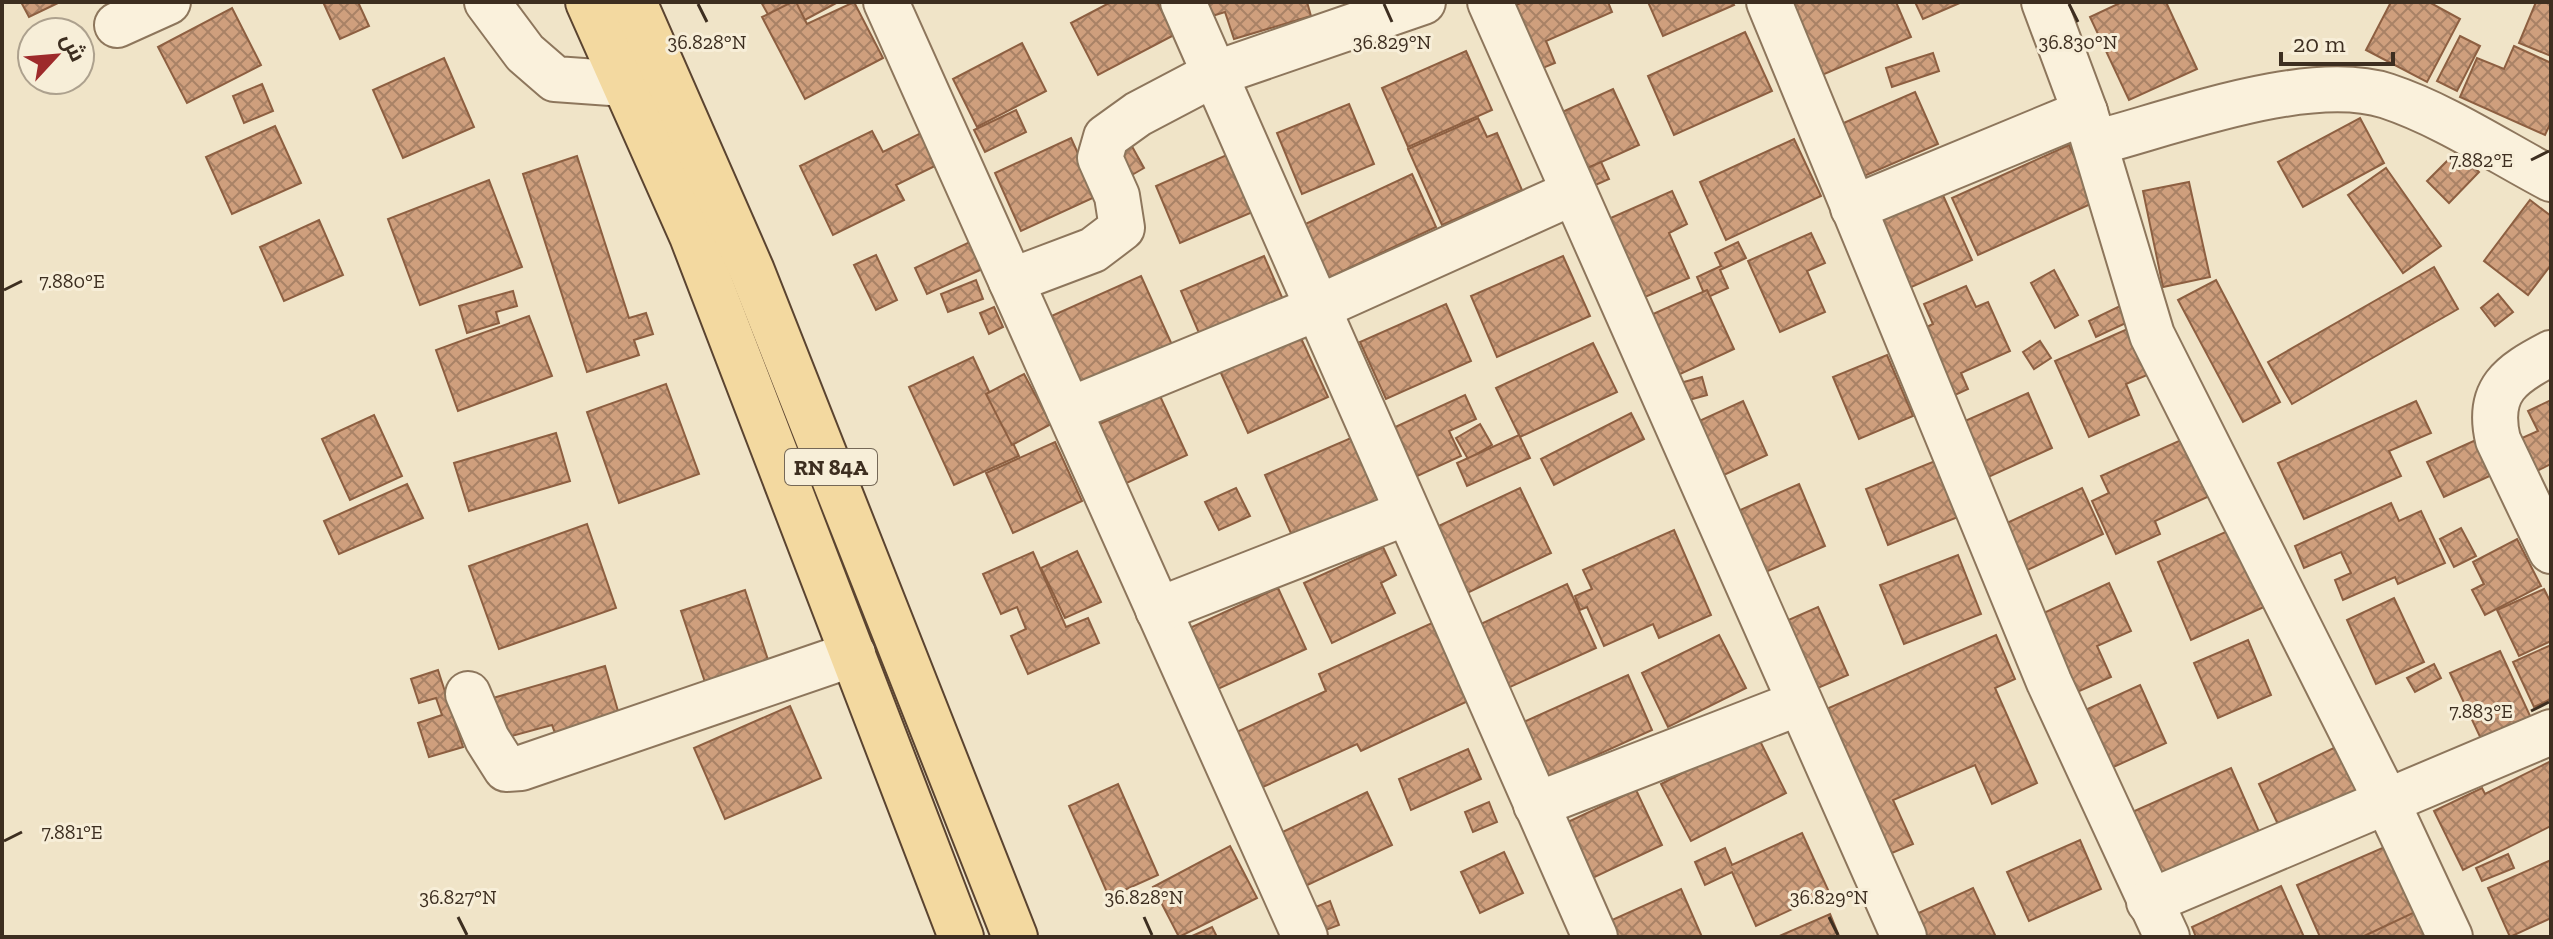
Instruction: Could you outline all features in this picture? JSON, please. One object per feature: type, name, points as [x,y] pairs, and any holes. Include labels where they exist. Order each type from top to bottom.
[{"type":"main road","name":"RN 84A","points":[[588,2],[692,236],[961,937]]},
{"type":"main road","name":"RN 84A","points":[[634,2],[752,271],[1015,937]]},
{"type":"street","points":[[117,25],[168,2]]},
{"type":"street","points":[[487,2],[525,53],[555,79],[625,84]]},
{"type":"street","points":[[886,2],[1305,937]]},
{"type":"street","points":[[1183,2],[1315,309],[1595,937]]},
{"type":"street","points":[[1011,281],[1093,250],[1122,228],[1117,196],[1100,158],[1106,137],[1138,114],[1214,74],[1423,2]]},
{"type":"street","points":[[1490,2],[1904,937]]},
{"type":"street","points":[[1769,2],[2049,682],[2158,920],[2387,802],[2551,732]]},
{"type":"street","points":[[2044,2],[2090,127],[2152,335],[2387,802],[2450,937]]},
{"type":"street","points":[[1853,208],[2090,127],[2301,89],[2344,88],[2387,96],[2551,179]]},
{"type":"street","points":[[1069,410],[1315,309],[1572,193]]},
{"type":"street","points":[[2551,353],[2512,376],[2501,390],[2494,423],[2498,440],[2551,551]]},
{"type":"street","points":[[1158,610],[1406,513]]},
{"type":"street","points":[[468,694],[487,739],[506,769],[521,768],[853,654]]},
{"type":"street","points":[[1536,805],[1799,703]]},
{"type":"building","points":[[21,2],[60,2],[31,16]]},
{"type":"building","points":[[323,2],[358,2],[369,26],[340,39]]},
{"type":"building","points":[[761,2],[838,2],[779,34]]},
{"type":"building","points":[[796,2],[807,24],[854,2],[883,58],[805,99],[762,17]]},
{"type":"building","points":[[1111,2],[1157,2],[1174,35],[1098,75],[1071,23]]},
{"type":"building","points":[[1204,2],[1307,2],[1311,16],[1234,39],[1225,12],[1209,17]]},
{"type":"building","points":[[1523,2],[1608,2],[1612,12],[1546,41],[1555,63],[1528,74],[1501,11]]},
{"type":"building","points":[[1648,2],[1732,2],[1734,5],[1663,36]]},
{"type":"building","points":[[1773,2],[1896,2],[1911,37],[1808,81]]},
{"type":"building","points":[[1915,2],[1962,2],[1923,19]]},
{"type":"building","points":[[2122,2],[2166,2],[2197,69],[2129,100],[2090,17]]},
{"type":"building","points":[[2391,2],[2429,2],[2460,19],[2427,82],[2366,50]]},
{"type":"building","points":[[2536,2],[2551,2],[2551,56],[2519,43]]},
{"type":"building","points":[[232,8],[261,65],[187,103],[158,47]]},
{"type":"building","points":[[1745,32],[1772,91],[1674,135],[1648,76]]},
{"type":"building","points":[[2460,36],[2480,46],[2457,91],[2437,81]]},
{"type":"building","points":[[1022,43],[1046,91],[977,127],[953,79]]},
{"type":"building","points":[[2514,46],[2551,63],[2551,122],[2545,135],[2460,97],[2477,58],[2504,69]]},
{"type":"building","points":[[1466,51],[1492,110],[1408,147],[1382,88]]},
{"type":"building","points":[[1933,53],[1939,71],[1892,87],[1886,68]]},
{"type":"building","points":[[444,58],[474,127],[403,158],[373,90]]},
{"type":"building","points":[[262,84],[273,111],[244,123],[233,96]]},
{"type":"building","points":[[1613,89],[1639,145],[1566,178],[1540,122]]},
{"type":"building","points":[[1915,92],[1938,144],[1848,183],[1825,131]]},
{"type":"building","points":[[1349,104],[1374,164],[1302,194],[1277,133]]},
{"type":"building","points":[[1016,110],[1026,132],[985,152],[974,130]]},
{"type":"building","points":[[1478,118],[1487,137],[1497,133],[1522,190],[1442,225],[1408,149]]},
{"type":"building","points":[[2360,118],[2384,163],[2303,207],[2278,162]]},
{"type":"building","points":[[275,126],[301,183],[232,214],[206,157]]},
{"type":"building","points":[[872,131],[883,152],[923,132],[939,164],[896,185],[904,200],[833,235],[800,166]]},
{"type":"building","points":[[1071,138],[1097,196],[1021,231],[995,173]]},
{"type":"building","points":[[1794,139],[1821,196],[1726,240],[1700,182]]},
{"type":"building","points":[[1129,141],[1144,168],[1125,179],[1110,153]]},
{"type":"building","points":[[2069,145],[2095,202],[1978,255],[1952,198]]},
{"type":"building","points":[[2457,151],[2479,172],[2449,203],[2427,181]]},
{"type":"building","points":[[1229,154],[1255,211],[1180,243],[1156,186]]},
{"type":"building","points":[[577,156],[629,318],[646,313],[653,334],[634,340],[639,355],[587,372],[523,174]]},
{"type":"building","points":[[1601,162],[1609,179],[1575,194],[1567,177]]},
{"type":"building","points":[[2386,168],[2441,246],[2403,273],[2348,195]]},
{"type":"building","points":[[1412,174],[1436,227],[1324,280],[1299,227]]},
{"type":"building","points":[[489,180],[522,267],[420,305],[388,219]]},
{"type":"building","points":[[2189,182],[2210,277],[2163,287],[2143,191]]},
{"type":"building","points":[[1672,191],[1687,224],[1669,233],[1689,278],[1615,310],[1581,231]]},
{"type":"building","points":[[1942,193],[1972,260],[1889,297],[1859,231]]},
{"type":"building","points":[[2530,200],[2551,216],[2551,265],[2528,295],[2484,261]]},
{"type":"building","points":[[319,220],[343,275],[284,301],[260,247]]},
{"type":"building","points":[[1811,233],[1825,263],[1807,271],[1825,312],[1780,332],[1748,261]]},
{"type":"building","points":[[974,240],[987,267],[927,294],[915,268]]},
{"type":"building","points":[[1738,242],[1746,258],[1720,270],[1728,288],[1706,298],[1697,277],[1721,266],[1715,253]]},
{"type":"building","points":[[876,255],[897,300],[876,310],[854,265]]},
{"type":"building","points":[[1264,256],[1288,311],[1205,347],[1181,291]]},
{"type":"building","points":[[1563,256],[1590,316],[1497,357],[1471,296]]},
{"type":"building","points":[[2434,267],[2458,309],[2292,404],[2268,362]]},
{"type":"building","points":[[2054,270],[2078,315],[2055,328],[2031,283]]},
{"type":"building","points":[[1141,276],[1173,347],[1079,389],[1047,318]]},
{"type":"building","points":[[976,280],[983,299],[948,312],[941,294]]},
{"type":"building","points":[[2216,280],[2280,402],[2243,422],[2178,300]]},
{"type":"building","points":[[1966,286],[1976,307],[1988,302],[2010,351],[1961,373],[1968,389],[1931,406],[1901,339],[1933,324],[1924,304]]},
{"type":"building","points":[[1707,290],[1734,349],[1663,382],[1635,322]]},
{"type":"building","points":[[513,291],[517,306],[496,312],[499,323],[467,333],[459,306]]},
{"type":"building","points":[[2498,294],[2513,312],[2495,326],[2481,308]]},
{"type":"building","points":[[1446,304],[1471,361],[1386,399],[1360,342]]},
{"type":"building","points":[[2120,306],[2128,322],[2096,337],[2089,321]]},
{"type":"building","points":[[994,307],[1003,327],[989,334],[980,313]]},
{"type":"building","points":[[529,316],[552,376],[458,411],[436,350]]},
{"type":"building","points":[[2141,323],[2161,369],[2126,384],[2139,415],[2089,437],[2055,361]]},
{"type":"building","points":[[1300,336],[1328,397],[1248,433],[1220,371]]},
{"type":"building","points":[[2040,341],[2051,358],[2034,369],[2023,352]]},
{"type":"building","points":[[1593,343],[1617,392],[1520,437],[1496,388]]},
{"type":"building","points":[[1887,355],[1913,416],[1859,439],[1833,377]]},
{"type":"building","points":[[973,357],[1019,456],[954,485],[909,387]]},
{"type":"building","points":[[1024,374],[1051,424],[1012,445],[986,394]]},
{"type":"building","points":[[1702,377],[1707,395],[1667,406],[1662,388]]},
{"type":"building","points":[[666,384],[699,474],[619,503],[587,412]]},
{"type":"building","points":[[2028,393],[2052,448],[1973,484],[1947,429]]},
{"type":"building","points":[[1465,395],[1476,419],[1449,431],[1461,456],[1391,488],[1369,439]]},
{"type":"building","points":[[1160,396],[1187,455],[1118,487],[1091,428]]},
{"type":"building","points":[[2551,400],[2551,464],[2537,471],[2522,438],[2538,431],[2528,411]]},
{"type":"building","points":[[1743,401],[1767,455],[1698,487],[1673,433]]},
{"type":"building","points":[[2416,401],[2431,433],[2389,451],[2401,476],[2304,519],[2278,463]]},
{"type":"building","points":[[1631,413],[1644,439],[1554,485],[1541,459]]},
{"type":"building","points":[[374,415],[402,476],[350,500],[322,439]]},
{"type":"building","points":[[1480,424],[1492,445],[1468,459],[1456,438]]},
{"type":"building","points":[[556,433],[570,481],[469,511],[454,463]]},
{"type":"building","points":[[1519,435],[1530,458],[1467,486],[1457,463]]},
{"type":"building","points":[[2190,436],[2216,493],[2155,521],[2160,534],[2116,554],[2092,501],[2109,493],[2101,476]]},
{"type":"building","points":[[1351,438],[1379,503],[1294,540],[1265,475]]},
{"type":"building","points":[[2478,439],[2494,474],[2444,497],[2427,462]]},
{"type":"building","points":[[1055,442],[1082,501],[1013,533],[986,473]]},
{"type":"building","points":[[1945,457],[1968,513],[1888,545],[1866,489]]},
{"type":"building","points":[[407,484],[423,518],[339,554],[324,521]]},
{"type":"building","points":[[1799,484],[1825,546],[1738,584],[1711,523]]},
{"type":"building","points":[[1236,488],[1250,516],[1219,530],[1205,502]]},
{"type":"building","points":[[1520,488],[1551,553],[1461,596],[1430,530]]},
{"type":"building","points":[[2082,488],[2103,534],[2021,573],[1977,537]]},
{"type":"building","points":[[2391,503],[2399,521],[2421,511],[2445,563],[2398,584],[2395,577],[2343,600],[2335,580],[2351,573],[2341,552],[2304,568],[2295,546]]},
{"type":"building","points":[[587,524],[616,608],[499,649],[469,566]]},
{"type":"building","points":[[2461,528],[2476,556],[2454,567],[2440,539]]},
{"type":"building","points":[[1674,530],[1711,615],[1659,638],[1653,624],[1604,646],[1587,607],[1580,610],[1575,596],[1592,589],[1583,570]]},
{"type":"building","points":[[2230,530],[2264,607],[2191,640],[2158,562]]},
{"type":"building","points":[[2517,539],[2541,586],[2485,615],[2472,590],[2484,584],[2473,562]]},
{"type":"building","points":[[1383,547],[1396,575],[1381,583],[1395,613],[1332,643],[1304,583]]},
{"type":"building","points":[[1077,551],[1101,602],[1065,618],[1041,568]]},
{"type":"building","points":[[1033,552],[1066,627],[1088,618],[1099,643],[1028,674],[1011,636],[1026,629],[1017,607],[1001,614],[983,574]]},
{"type":"building","points":[[1958,555],[1981,614],[1904,644],[1880,585]]},
{"type":"building","points":[[2109,583],[2131,631],[2097,646],[2111,677],[2057,701],[2022,623]]},
{"type":"building","points":[[1567,584],[1596,648],[1499,692],[1470,629]]},
{"type":"building","points":[[1278,588],[1306,649],[1209,693],[1181,632]]},
{"type":"building","points":[[2544,589],[2551,603],[2551,641],[2519,656],[2497,610]]},
{"type":"building","points":[[745,590],[770,666],[707,688],[681,611]]},
{"type":"building","points":[[2394,598],[2424,662],[2376,684],[2347,620]]},
{"type":"building","points":[[1818,607],[1848,675],[1804,694],[1775,626]]},
{"type":"building","points":[[1432,623],[1468,701],[1361,751],[1357,744],[1254,791],[1228,736],[1326,691],[1319,674]]},
{"type":"building","points":[[1719,635],[1746,688],[1668,727],[1642,673]]},
{"type":"building","points":[[1996,635],[2015,679],[1995,688],[2037,783],[1992,804],[1975,765],[1893,800],[1913,844],[1871,862],[1808,717]]},
{"type":"building","points":[[2248,640],[2271,695],[2218,718],[2194,663]]},
{"type":"building","points":[[2551,645],[2551,699],[2534,707],[2513,662]]},
{"type":"building","points":[[2500,651],[2531,718],[2482,741],[2450,673]]},
{"type":"building","points":[[2434,664],[2441,678],[2415,692],[2407,678]]},
{"type":"building","points":[[605,666],[620,718],[556,736],[552,725],[504,738],[493,698]]},
{"type":"building","points":[[438,670],[463,747],[429,757],[418,723],[442,715],[436,698],[419,703],[411,679]]},
{"type":"building","points":[[1628,675],[1652,730],[1540,781],[1515,726]]},
{"type":"building","points":[[2140,685],[2166,743],[2096,775],[2070,717]]},
{"type":"building","points":[[790,706],[821,778],[725,819],[694,748]]},
{"type":"building","points":[[1757,735],[1786,793],[1691,841],[1661,784]]},
{"type":"building","points":[[2342,744],[2367,796],[2283,835],[2259,784]]},
{"type":"building","points":[[1468,749],[1481,779],[1411,810],[1399,779]]},
{"type":"building","points":[[2551,761],[2551,826],[2463,870],[2434,811],[2482,788],[2485,794]]},
{"type":"building","points":[[2231,768],[2264,843],[2164,887],[2130,813]]},
{"type":"building","points":[[1118,784],[1158,875],[1109,897],[1069,806]]},
{"type":"building","points":[[1636,790],[1662,845],[1580,884],[1555,828]]},
{"type":"building","points":[[1367,792],[1392,845],[1297,890],[1272,837]]},
{"type":"building","points":[[1489,802],[1497,822],[1473,832],[1465,812]]},
{"type":"building","points":[[1802,833],[1829,892],[1756,926],[1732,872],[1705,885],[1695,862],[1725,848],[1732,865]]},
{"type":"building","points":[[2080,840],[2101,889],[2029,921],[2007,872]]},
{"type":"building","points":[[1230,846],[1257,898],[1179,937],[1153,887]]},
{"type":"building","points":[[2387,846],[2421,922],[2386,937],[2320,937],[2297,885]]},
{"type":"building","points":[[1504,852],[1523,893],[1480,913],[1461,872]]},
{"type":"building","points":[[2508,854],[2514,868],[2482,881],[2476,868]]},
{"type":"building","points":[[2551,860],[2551,918],[2510,937],[2488,888]]},
{"type":"building","points":[[2281,886],[2304,937],[2196,937],[2192,927]]},
{"type":"building","points":[[1973,888],[1996,937],[1893,937],[1888,927]]},
{"type":"building","points":[[1681,889],[1702,937],[1607,937],[1601,925]]},
{"type":"building","points":[[1330,901],[1339,925],[1315,934],[1306,911]]},
{"type":"building","points":[[2417,911],[2430,937],[2362,937]]},
{"type":"building","points":[[1830,914],[1839,936],[1777,937]]},
{"type":"building","points":[[1212,927],[1217,937],[1190,937]]}]
